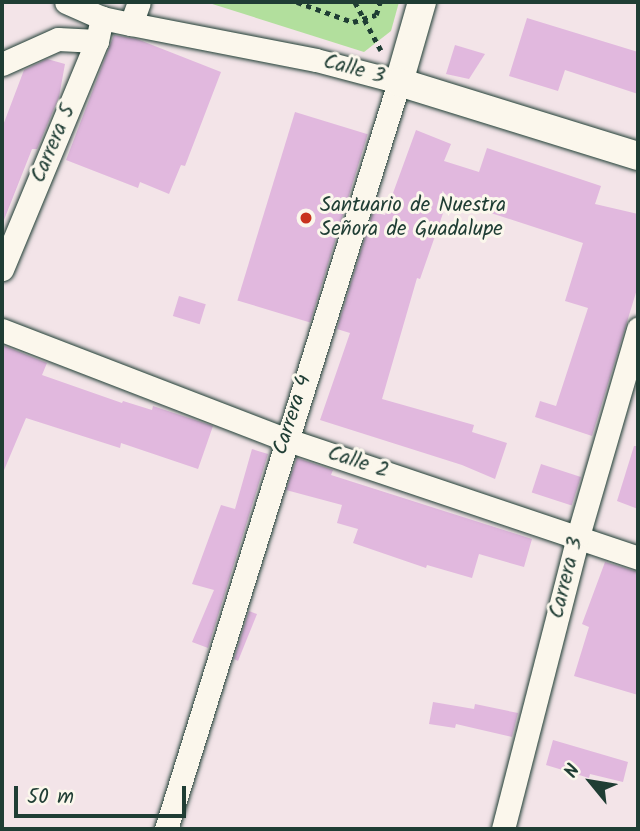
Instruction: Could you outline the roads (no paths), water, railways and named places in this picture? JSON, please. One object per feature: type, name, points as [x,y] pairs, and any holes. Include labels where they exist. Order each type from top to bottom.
[{"type":"street","name":"Calle 3","points":[[66,2],[102,18],[316,60],[399,82],[638,156]]},
{"type":"street","points":[[131,24],[139,2]]},
{"type":"street","name":"Carrera 4","points":[[166,829],[422,2]]},
{"type":"street","name":"Carrera 5","points":[[2,269],[97,41],[102,18]]},
{"type":"street","points":[[2,64],[58,39],[97,41]]},
{"type":"street","name":"Carrera 3","points":[[503,829],[578,536],[638,329]]},
{"type":"street","name":"Calle 2","points":[[2,330],[285,439],[638,558]]},
{"type":"place","name":"Santuario de Nuestra Señora de Guadalupe","points":[[306,218]]}]
